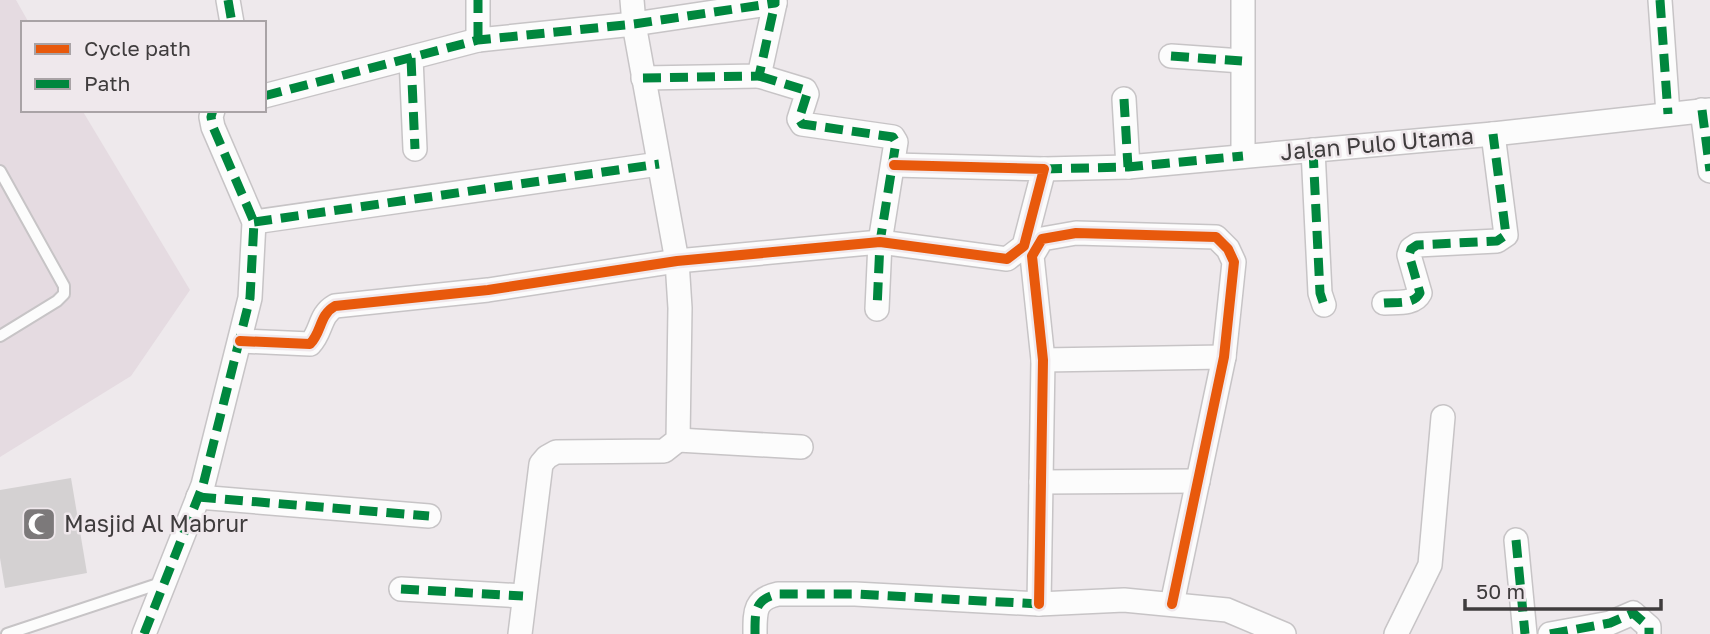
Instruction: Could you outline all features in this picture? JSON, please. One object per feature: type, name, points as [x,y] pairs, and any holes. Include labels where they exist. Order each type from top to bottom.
[{"type":"street","points":[[228,0],[232,21]]},
{"type":"street","points":[[478,0],[478,40]]},
{"type":"street","points":[[632,0],[643,78],[677,261],[680,308],[678,440]]},
{"type":"street","points":[[1243,0],[1243,156]]},
{"type":"street","points":[[1660,0],[1668,114]]},
{"type":"street","points":[[266,95],[478,40],[634,24],[775,2],[759,76]]},
{"type":"street","points":[[1171,56],[1241,61]]},
{"type":"street","points":[[411,58],[415,149]]},
{"type":"street","points":[[643,78],[759,76],[805,90],[807,94],[799,119],[802,124],[893,137],[896,142],[894,164],[880,242],[877,309]]},
{"type":"street","points":[[1124,99],[1128,167]]},
{"type":"street","points":[[1706,110],[1710,171]]},
{"type":"street","name":"Jalan Pulo Utama","points":[[894,164],[1044,169],[1128,167],[1493,134],[1706,110]]},
{"type":"street","points":[[146,628],[203,485],[250,299],[254,222],[213,127],[212,112]]},
{"type":"street","points":[[1384,303],[1418,298],[1420,293],[1409,254],[1411,248],[1416,245],[1497,241],[1506,235],[1493,134]]},
{"type":"street","points":[[1313,150],[1320,293],[1324,305]]},
{"type":"street","points":[[254,222],[659,164]]},
{"type":"street","points":[[240,341],[310,344],[324,315],[335,306],[488,290],[677,261],[880,242],[1007,258],[1024,246],[1044,169]]},
{"type":"street","points":[[1039,604],[1043,360],[1032,256],[1042,239],[1076,233],[1216,237],[1228,249],[1234,262],[1224,357],[1172,604]]},
{"type":"street","points":[[1043,360],[1224,357]]},
{"type":"street","points":[[1396,634],[1430,565],[1443,417]]},
{"type":"street","points":[[520,634],[541,464],[547,457],[556,452],[664,451],[678,440],[801,447]]},
{"type":"street","points":[[1041,482],[1198,481]]},
{"type":"street","points":[[198,497],[429,516]]},
{"type":"street","points":[[1516,540],[1525,634]]},
{"type":"street","points":[[401,589],[523,596]]},
{"type":"street","points":[[755,634],[755,615],[766,596],[855,594],[1039,604],[1124,600],[1172,604],[1227,610],[1284,634]]},
{"type":"street","points":[[1550,634],[1610,623],[1633,613],[1649,627],[1649,634]]},
{"type":"lane","points":[[0,171],[64,286],[64,295],[0,336]]},
{"type":"lane","points":[[7,634],[164,582]]},
{"type":"shaded area","points":[[0,0],[16,0],[28,21],[21,21],[21,112],[83,112],[190,290],[131,376],[0,457]]},
{"type":"building","name":"Masjid Al Mabrur","points":[[71,478],[87,573],[5,588],[0,558],[0,490]]},
{"type":"marked path","points":[[228,0],[232,21]]},
{"type":"marked path","points":[[478,0],[478,40]]},
{"type":"marked path","points":[[266,95],[478,40],[634,24],[775,3],[775,0]]},
{"type":"marked path","points":[[1660,0],[1668,114]]},
{"type":"marked path","points":[[643,78],[759,76],[775,3]]},
{"type":"marked path","points":[[1171,56],[1242,61]]},
{"type":"marked path","points":[[411,58],[415,149]]},
{"type":"marked path","points":[[759,76],[805,90],[807,94],[799,119],[802,124],[893,137],[896,142],[880,242],[877,309]]},
{"type":"marked path","points":[[1124,99],[1128,167]]},
{"type":"marked path","points":[[1702,110],[1710,171]]},
{"type":"marked path","points":[[144,634],[203,485],[250,298],[254,222],[213,127],[212,112]]},
{"type":"marked path","points":[[1384,303],[1409,301],[1420,293],[1409,255],[1411,249],[1417,245],[1497,241],[1506,235],[1493,134]]},
{"type":"marked path","points":[[1313,150],[1320,293],[1324,305]]},
{"type":"marked path","points":[[1044,169],[1128,167],[1243,156]]},
{"type":"marked path","points":[[254,222],[659,164]]},
{"type":"marked path","points":[[198,497],[429,516]]},
{"type":"marked path","points":[[1516,540],[1525,634]]},
{"type":"marked path","points":[[401,589],[523,596]]},
{"type":"marked path","points":[[755,634],[755,619],[760,603],[778,594],[855,594],[1039,604]]},
{"type":"marked path","points":[[1550,634],[1610,623],[1633,613],[1649,627],[1649,634]]},
{"type":"cycle path","points":[[240,341],[310,344],[326,314],[335,306],[488,290],[677,261],[880,242],[1007,259],[1024,246],[1044,169],[894,165]]},
{"type":"cycle path","points":[[1039,604],[1043,360],[1032,256],[1042,239],[1076,233],[1216,237],[1228,249],[1234,262],[1224,357],[1172,604]]},
{"type":"place","name":"Masjid Al Mabrur","points":[[39,524]]}]
